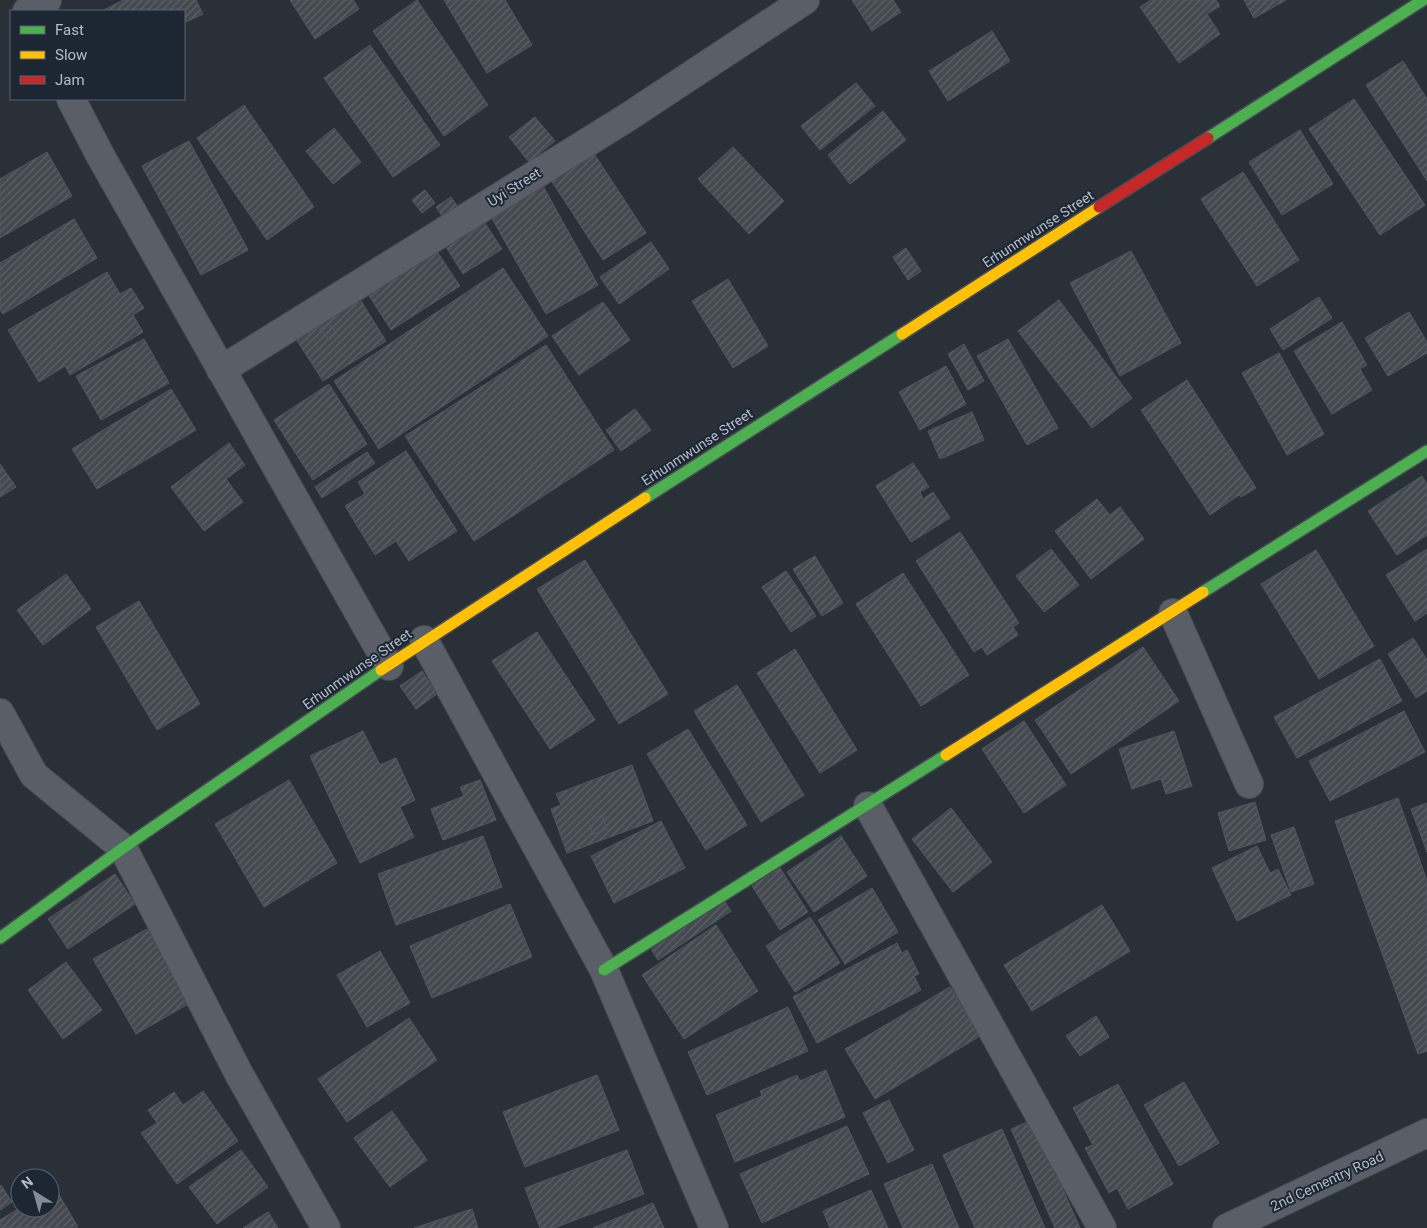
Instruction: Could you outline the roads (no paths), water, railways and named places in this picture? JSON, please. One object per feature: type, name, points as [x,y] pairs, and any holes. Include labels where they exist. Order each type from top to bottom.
[{"type":"street","points":[[29,10],[48,0]]},
{"type":"street","name":"Uyi Street","points":[[221,370],[628,117],[805,0]]},
{"type":"street","name":"Erhunmwunse Street","points":[[0,938],[123,848],[424,640],[1423,0]]},
{"type":"street","points":[[72,100],[100,155],[389,666]]},
{"type":"street","points":[[604,970],[868,806],[1427,451]]},
{"type":"street","points":[[1173,613],[1249,784]]},
{"type":"street","points":[[424,640],[604,970],[714,1228]]},
{"type":"street","points":[[0,714],[34,775],[123,848],[239,1074],[326,1228]]},
{"type":"street","points":[[868,806],[1102,1228]]},
{"type":"street","name":"2nd Cementry Road","points":[[1227,1228],[1427,1133]]}]
